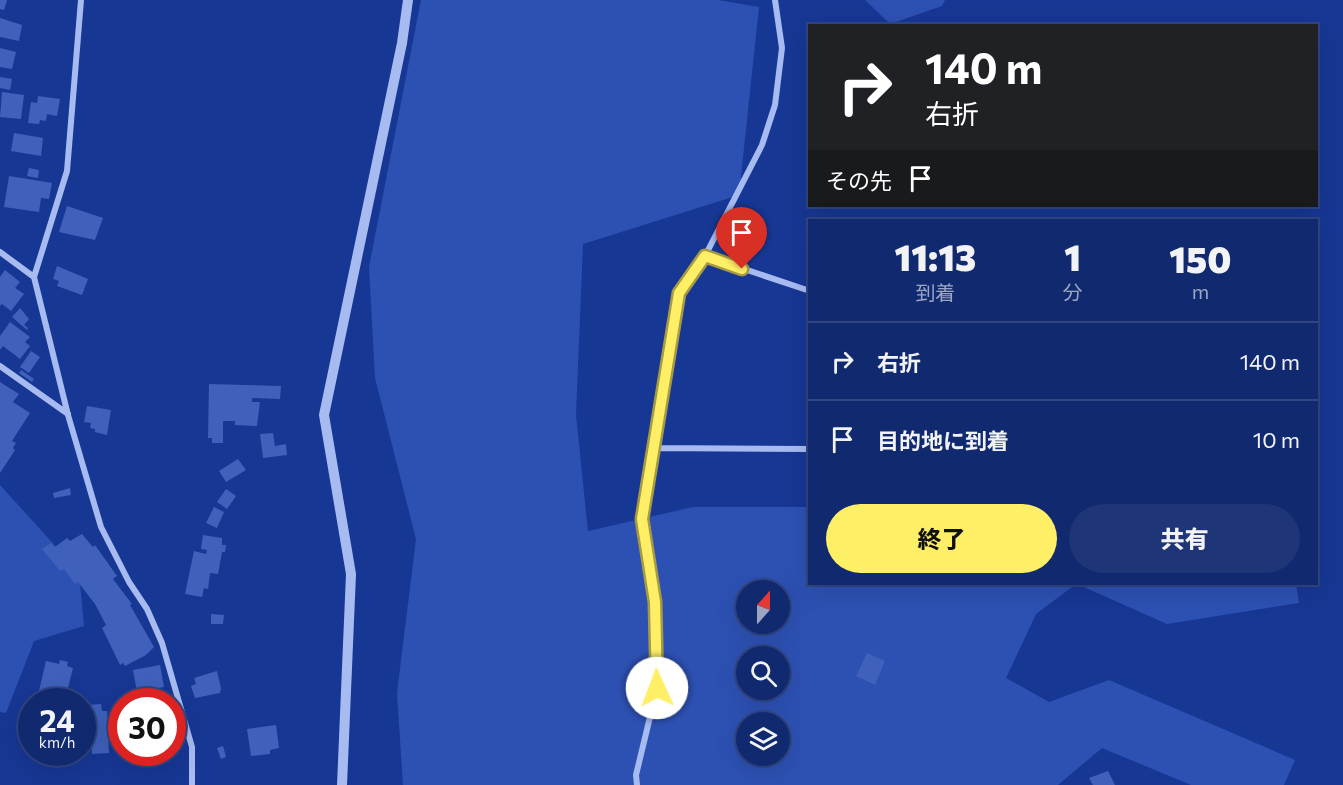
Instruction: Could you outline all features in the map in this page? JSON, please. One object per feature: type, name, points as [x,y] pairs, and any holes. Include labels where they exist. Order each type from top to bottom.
[{"type":"street","points":[[81,0],[67,171],[34,277],[68,415],[101,527],[129,582],[147,609],[162,643],[192,747],[192,785]]},
{"type":"street","points":[[342,785],[351,574],[324,415],[402,43],[408,0]]},
{"type":"street","points":[[637,785],[636,776],[657,688],[655,602],[642,519],[679,293],[705,256],[762,145],[775,105],[782,48],[775,0]]},
{"type":"street","points":[[0,252],[34,277]]},
{"type":"street","points":[[705,256],[808,290]]},
{"type":"street","points":[[0,366],[68,415]]},
{"type":"street","points":[[653,448],[808,449]]},
{"type":"shaded area","points":[[421,0],[718,0],[759,7],[739,195],[583,244],[576,415],[588,531],[693,507],[808,507],[808,585],[1075,585],[1036,614],[1006,678],[1049,702],[1109,680],[1295,760],[1284,785],[1191,785],[1102,748],[1058,785],[403,785],[397,693],[416,539],[375,378],[369,267]]},
{"type":"shaded area","points":[[865,0],[945,0],[942,6],[890,24]]},
{"type":"shaded area","points":[[0,485],[79,572],[84,626],[34,641],[6,713],[0,712]]},
{"type":"shaded area","points":[[1079,585],[1296,585],[1299,603],[1167,624]]},
{"type":"building","points":[[0,0],[7,0],[4,10],[0,9]]},
{"type":"building","points":[[0,18],[22,25],[19,41],[0,37]]},
{"type":"building","points":[[0,48],[16,52],[12,69],[0,67]]},
{"type":"building","points":[[0,77],[12,79],[10,90],[0,88]]},
{"type":"building","points":[[2,92],[24,95],[21,119],[0,117]]},
{"type":"building","points":[[38,96],[60,99],[57,116],[47,114],[46,121],[40,120],[39,124],[28,123],[31,102],[37,103]]},
{"type":"building","points":[[14,133],[43,138],[41,156],[11,151]]},
{"type":"building","points":[[29,168],[39,170],[38,178],[27,176]]},
{"type":"building","points":[[9,176],[52,183],[49,199],[41,198],[39,212],[4,207]]},
{"type":"building","points":[[67,206],[103,218],[95,240],[59,232]]},
{"type":"building","points":[[57,266],[88,279],[82,295],[57,286],[59,281],[53,279]]},
{"type":"building","points":[[5,270],[20,282],[15,288],[24,294],[11,311],[2,304],[0,306],[0,277]]},
{"type":"building","points":[[20,308],[29,319],[24,325],[28,328],[27,330],[12,317]]},
{"type":"building","points":[[10,322],[30,337],[25,342],[30,346],[20,359],[3,346],[0,350],[0,336]]},
{"type":"building","points":[[31,351],[40,357],[29,373],[20,367]]},
{"type":"building","points":[[21,370],[34,379],[32,382],[19,373]]},
{"type":"building","points":[[0,382],[19,394],[13,402],[30,413],[12,441],[16,443],[13,448],[15,450],[0,473]]},
{"type":"building","points":[[209,384],[281,386],[280,399],[252,398],[252,402],[260,402],[257,426],[235,425],[235,421],[223,421],[223,443],[212,443],[212,438],[208,438]]},
{"type":"building","points":[[87,406],[111,410],[107,435],[95,432],[95,429],[90,428],[91,423],[84,422]]},
{"type":"building","points":[[273,433],[275,446],[286,444],[287,455],[263,458],[260,434]]},
{"type":"building","points":[[238,459],[246,470],[226,482],[219,471]]},
{"type":"building","points":[[70,488],[71,495],[54,498],[53,493]]},
{"type":"building","points":[[226,489],[236,496],[227,509],[217,502]]},
{"type":"building","points":[[214,507],[224,512],[217,528],[206,523]]},
{"type":"building","points":[[82,534],[93,547],[95,545],[117,576],[113,579],[132,604],[130,605],[154,647],[146,655],[125,666],[123,663],[120,665],[102,628],[106,625],[95,604],[78,582],[75,584],[64,569],[60,571],[42,549],[51,543],[55,547],[67,538],[70,541]]},
{"type":"building","points":[[203,535],[222,538],[222,545],[226,545],[225,552],[222,552],[218,574],[210,573],[208,589],[204,588],[202,597],[185,594],[194,551],[206,554],[207,550],[201,549]]},
{"type":"building","points":[[211,614],[224,615],[223,624],[211,624]]},
{"type":"building","points":[[867,653],[885,661],[875,685],[856,676]]},
{"type":"building","points":[[60,660],[68,662],[67,666],[73,668],[68,688],[40,688],[46,661],[59,664]]},
{"type":"building","points":[[160,665],[164,687],[136,688],[133,670]]},
{"type":"building","points":[[217,671],[220,693],[195,698],[191,686],[196,684],[194,678]]},
{"type":"building","points":[[96,704],[101,704],[102,711],[107,711],[108,753],[96,754]]},
{"type":"building","points":[[276,725],[279,748],[270,750],[270,754],[251,756],[247,729]]},
{"type":"building","points":[[223,746],[226,757],[221,759],[217,748]]},
{"type":"building","points":[[1108,771],[1115,785],[1093,785],[1089,778]]},
{"type":"route","points":[[657,688],[655,602],[642,519],[679,293],[705,256],[742,269]]}]
